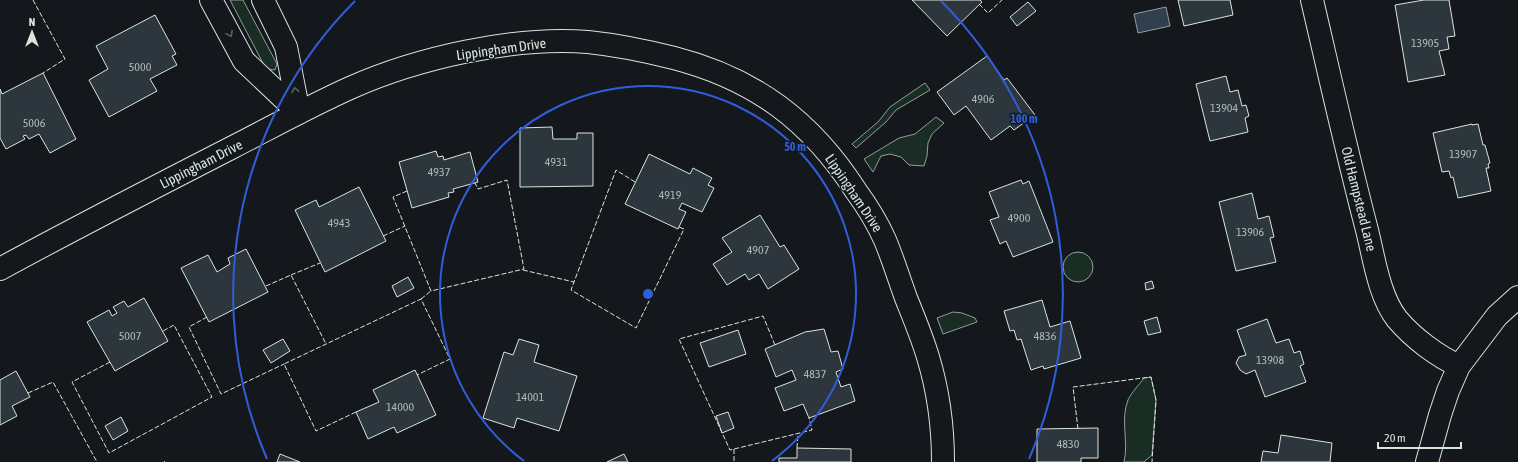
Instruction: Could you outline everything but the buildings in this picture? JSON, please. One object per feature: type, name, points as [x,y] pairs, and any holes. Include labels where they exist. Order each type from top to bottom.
[{"type":"street","points":[[211,0],[244,61],[300,113]]},
{"type":"street","points":[[263,0],[286,47],[300,113]]},
{"type":"street","name":"Old Hampstead Lane","points":[[1312,0],[1352,172],[1384,297],[1397,318],[1409,330],[1441,358],[1459,366]]},
{"type":"street","name":"Lippingham Drive","points":[[0,269],[187,170],[300,113],[353,87],[411,66],[471,50],[533,42],[587,42],[640,49],[692,62],[742,82],[780,107],[814,136],[843,171],[871,213],[885,240],[928,358],[939,407],[943,462]]},
{"type":"street","points":[[1427,462],[1440,415],[1459,366],[1497,316],[1518,297]]},
{"type":"green space","points":[[230,0],[243,0],[277,64],[275,70],[266,69]]},
{"type":"green space","points":[[925,83],[930,90],[896,110],[886,122],[856,148],[852,144],[878,122],[890,107]]},
{"type":"green space","points":[[936,117],[944,123],[932,134],[928,143],[927,156],[924,166],[909,165],[901,157],[890,154],[881,156],[873,172],[864,159],[899,138],[915,134]]},
{"type":"green space","points":[[1078,252],[1089,256],[1093,267],[1089,278],[1078,282],[1067,278],[1063,267],[1067,256]]},
{"type":"green space","points":[[953,312],[962,313],[975,318],[977,322],[943,334],[937,318]]},
{"type":"green space","points":[[1151,377],[1156,400],[1152,455],[1144,462],[1124,462],[1126,447],[1125,415],[1128,400],[1144,378]]},
{"type":"water","points":[[1166,7],[1170,26],[1138,33],[1134,14]]},
{"type":"fence","points":[[33,0],[65,59],[43,73]]},
{"type":"fence","points":[[979,4],[988,13],[1002,0]]},
{"type":"fence","points":[[635,182],[616,170],[571,290],[636,328],[684,229],[679,227]]},
{"type":"fence","points":[[407,191],[393,197],[431,291],[524,269],[507,180],[478,189],[475,183]]},
{"type":"fence","points":[[383,236],[405,226]]},
{"type":"fence","points":[[291,275],[320,263]]},
{"type":"fence","points":[[523,270],[574,282]]},
{"type":"fence","points":[[266,286],[291,275],[326,344]]},
{"type":"fence","points":[[421,299],[431,291]]},
{"type":"fence","points":[[356,412],[316,431],[284,364],[421,299],[450,359],[417,375]]},
{"type":"fence","points":[[775,345],[763,316],[679,339],[730,450],[812,430],[809,418]]},
{"type":"fence","points":[[207,317],[189,327],[221,394],[284,364]]},
{"type":"fence","points":[[110,362],[72,382],[109,453],[212,397],[174,325],[163,331]]},
{"type":"fence","points":[[1078,429],[1073,387],[1151,377],[1156,400],[1152,462]]},
{"type":"fence","points":[[28,393],[53,382],[97,462]]},
{"type":"fence","points":[[797,448],[798,434]]},
{"type":"fence","points":[[734,449],[734,462]]}]
